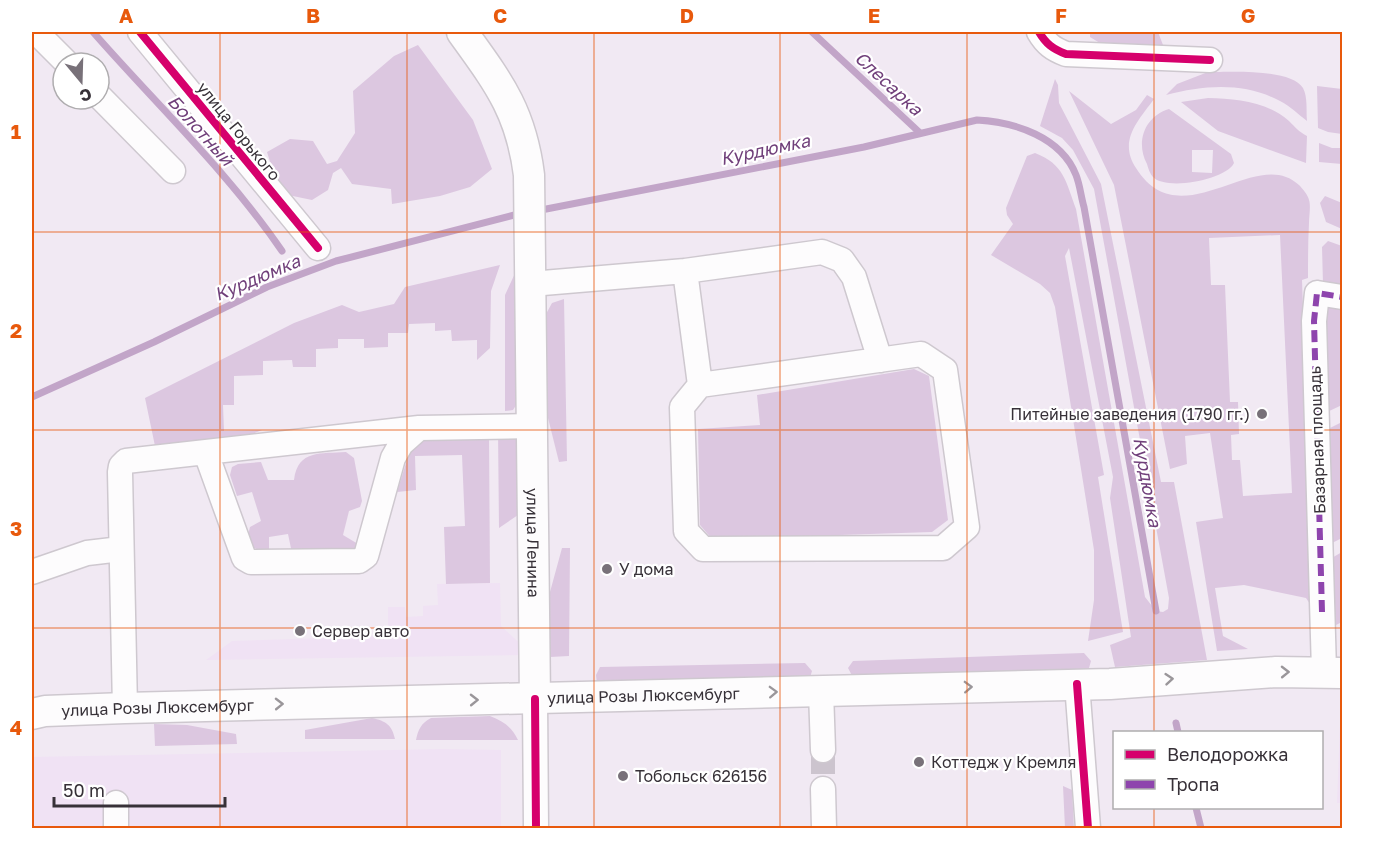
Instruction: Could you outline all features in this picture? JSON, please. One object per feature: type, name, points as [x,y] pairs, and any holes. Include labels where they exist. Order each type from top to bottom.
[{"type":"main road","name":"улица Ленина","points":[[462,32],[497,82],[511,107],[520,130],[529,175],[535,699]]},
{"type":"main road","name":"улица Розы Люксембург","points":[[32,714],[45,711],[125,708],[1110,684],[1246,673],[1333,672]]},
{"type":"street","points":[[36,32],[55,51]]},
{"type":"street","name":"улица Горького","points":[[140,32],[318,248]]},
{"type":"street","points":[[1039,32],[1052,49],[1066,54],[1210,60]]},
{"type":"street","points":[[111,108],[173,171]]},
{"type":"street","points":[[531,271],[685,270],[822,252],[842,260],[854,276],[880,360]]},
{"type":"street","points":[[685,270],[700,386]]},
{"type":"street","name":"Базарная площадь","points":[[1333,672],[1322,612],[1314,321],[1317,293],[1342,297]]},
{"type":"street","points":[[921,354],[945,370],[967,526],[943,548],[703,549],[686,531],[682,408],[700,386],[880,360],[921,354]]},
{"type":"street","points":[[125,708],[121,466],[126,461],[419,428],[532,426]]},
{"type":"street","points":[[206,453],[244,558],[252,562],[359,561],[366,556],[393,458],[401,444],[419,428]]},
{"type":"street","points":[[32,572],[87,554],[121,549]]},
{"type":"street","points":[[1077,684],[1088,828]]},
{"type":"street","points":[[821,691],[823,750]]},
{"type":"street","name":"улица Ленина","points":[[535,699],[537,828]]},
{"type":"street","points":[[823,789],[824,828]]},
{"type":"street","points":[[116,803],[116,828]]},
{"type":"shaded area","points":[[1090,32],[1158,32],[1163,45],[1113,51],[1090,37]]},
{"type":"shaded area","points":[[418,45],[473,120],[492,169],[470,187],[440,196],[392,204],[391,189],[352,184],[341,168],[333,173],[328,190],[312,200],[288,195],[272,168],[267,152],[290,139],[313,141],[327,164],[337,161],[355,133],[353,91],[394,56]]},
{"type":"shaded area","points":[[1208,72],[1259,72],[1286,77],[1296,82],[1305,92],[1307,121],[1284,103],[1266,95],[1238,88],[1210,87],[1166,95],[1177,84]]},
{"type":"shaded area","points":[[1055,79],[1058,85],[1059,103],[1101,184],[1161,482],[1174,482],[1207,660],[1115,667],[1110,645],[1131,637],[1110,498],[1113,477],[1069,248],[1065,256],[1104,475],[1098,477],[1123,632],[1088,641],[1094,600],[1094,550],[1055,307],[1050,293],[1040,284],[991,255],[1013,224],[1007,215],[1006,208],[1027,156],[1035,153],[1045,157],[1058,168],[1076,209],[1145,597],[1156,611],[1163,612],[1168,609],[1169,598],[1094,189],[1073,150],[1062,138],[1040,126]]},
{"type":"shaded area","points":[[1317,86],[1342,89],[1342,134],[1318,128]]},
{"type":"shaded area","points":[[1069,91],[1111,124],[1136,110],[1147,95],[1154,99],[1132,132],[1129,149],[1136,168],[1154,188],[1174,195],[1196,194],[1262,175],[1281,175],[1299,185],[1309,200],[1308,278],[1302,280],[1314,610],[1306,598],[1244,585],[1215,588],[1223,636],[1248,649],[1217,651],[1196,522],[1223,518],[1210,433],[1185,436],[1187,464],[1170,469],[1114,185]],"holes":[[[1280,235],[1292,493],[1243,496],[1240,460],[1232,460],[1231,435],[1239,434],[1238,402],[1230,402],[1225,285],[1211,285],[1209,238]]]},
{"type":"shaded area","points":[[1208,98],[1250,102],[1280,114],[1307,136],[1306,163],[1218,131],[1181,102]]},
{"type":"shaded area","points":[[1169,109],[1231,154],[1234,163],[1220,174],[1195,182],[1170,183],[1153,177],[1144,156],[1142,139],[1148,124],[1161,112]],"holes":[[[1192,150],[1213,150],[1212,173],[1192,172]]]},
{"type":"shaded area","points":[[1319,143],[1332,148],[1342,148],[1342,164],[1319,162]]},
{"type":"shaded area","points":[[1325,196],[1342,203],[1342,229],[1326,222],[1320,203]]},
{"type":"shaded area","points":[[1328,241],[1342,246],[1342,287],[1323,284],[1322,247]]},
{"type":"shaded area","points":[[500,265],[491,291],[490,348],[477,360],[477,340],[452,341],[451,330],[435,331],[435,323],[409,324],[408,333],[388,333],[388,347],[364,348],[364,339],[338,339],[338,348],[316,349],[316,367],[293,367],[292,360],[263,361],[263,375],[234,376],[234,405],[223,405],[224,431],[262,430],[242,438],[155,446],[145,398],[294,323],[342,305],[359,312],[394,304],[405,287]]},
{"type":"shaded area","points":[[517,269],[522,396],[513,410],[505,411],[505,295]]},
{"type":"shaded area","points":[[564,299],[567,461],[559,462],[546,410],[546,314],[552,303]]},
{"type":"shaded area","points":[[1342,303],[1342,405],[1325,413],[1325,309],[1333,304]]},
{"type":"shaded area","points":[[914,369],[929,376],[948,520],[932,532],[712,539],[700,525],[698,429],[760,425],[757,395]]},
{"type":"shaded area","points":[[1342,422],[1342,538],[1328,545],[1326,430]]},
{"type":"shaded area","points":[[498,430],[516,437],[522,445],[522,507],[518,515],[499,528]]},
{"type":"shaded area","points":[[489,433],[490,583],[446,584],[444,527],[465,526],[462,455],[415,456],[416,490],[397,492],[412,444],[420,438]]},
{"type":"shaded area","points":[[346,452],[354,458],[362,501],[360,507],[349,511],[343,535],[358,544],[356,549],[349,552],[292,553],[288,534],[269,537],[269,551],[252,547],[248,535],[250,527],[261,521],[252,492],[237,496],[230,475],[232,467],[238,464],[261,462],[268,480],[294,480],[296,470],[306,458],[312,455]]},
{"type":"shaded area","points":[[562,548],[570,548],[569,656],[550,657],[550,592]]},
{"type":"shaded area","points":[[1342,552],[1342,622],[1336,625],[1331,612],[1330,559]]},
{"type":"shaded area","points":[[500,583],[501,626],[525,648],[524,655],[206,660],[232,641],[388,636],[388,607],[405,607],[406,617],[423,616],[423,606],[438,605],[437,584]]},
{"type":"shaded area","points":[[1084,653],[1091,661],[1087,675],[856,683],[848,668],[853,661]]},
{"type":"shaded area","points":[[805,663],[812,671],[808,684],[597,684],[596,675],[600,667]]},
{"type":"shaded area","points":[[490,716],[507,725],[518,740],[416,740],[420,727],[431,718]]},
{"type":"shaded area","points":[[372,718],[388,724],[395,739],[305,739],[305,730]]},
{"type":"shaded area","points":[[154,724],[187,725],[236,734],[237,744],[155,746]]},
{"type":"shaded area","points":[[1340,724],[1342,724],[1342,803],[1337,803]]},
{"type":"shaded area","points":[[443,749],[501,750],[501,828],[32,828],[32,757]]},
{"type":"shaded area","points":[[1063,786],[1072,790],[1074,828],[1065,828]]},
{"type":"waterway","name":"Болотный","points":[[93,32],[215,166],[282,251]]},
{"type":"waterway","name":"Слесарка","points":[[812,32],[919,132]]},
{"type":"waterway","name":"Курдюмка","points":[[536,211],[864,147],[977,120],[1021,128],[1048,141],[1069,162],[1076,175],[1084,207],[1156,611]]},
{"type":"waterway","name":"Курдюмка","points":[[32,397],[154,342],[267,287],[336,261],[522,213]]},
{"type":"waterway","name":"Курдюмка","points":[[1176,723],[1178,731]]},
{"type":"waterway","name":"Курдюмка","points":[[1196,809],[1201,828]]},
{"type":"tunnel","points":[[823,750],[823,789]]},
{"type":"marked path","points":[[1322,612],[1314,321],[1317,293],[1342,297]]},
{"type":"cycle path","points":[[140,32],[318,248]]},
{"type":"cycle path","points":[[1039,32],[1050,46],[1066,54],[1210,60]]},
{"type":"cycle path","points":[[1077,684],[1088,828]]},
{"type":"cycle path","points":[[535,699],[536,828]]},
{"type":"place","name":"Питейные заведения (1790 гг.)","points":[[1262,414]]},
{"type":"place","name":"У дома","points":[[607,569]]},
{"type":"place","name":"Сервер авто","points":[[300,631]]},
{"type":"place","name":"Коттедж у Кремля","points":[[919,762]]},
{"type":"place","name":"Тобольск 626156","points":[[623,776]]}]
